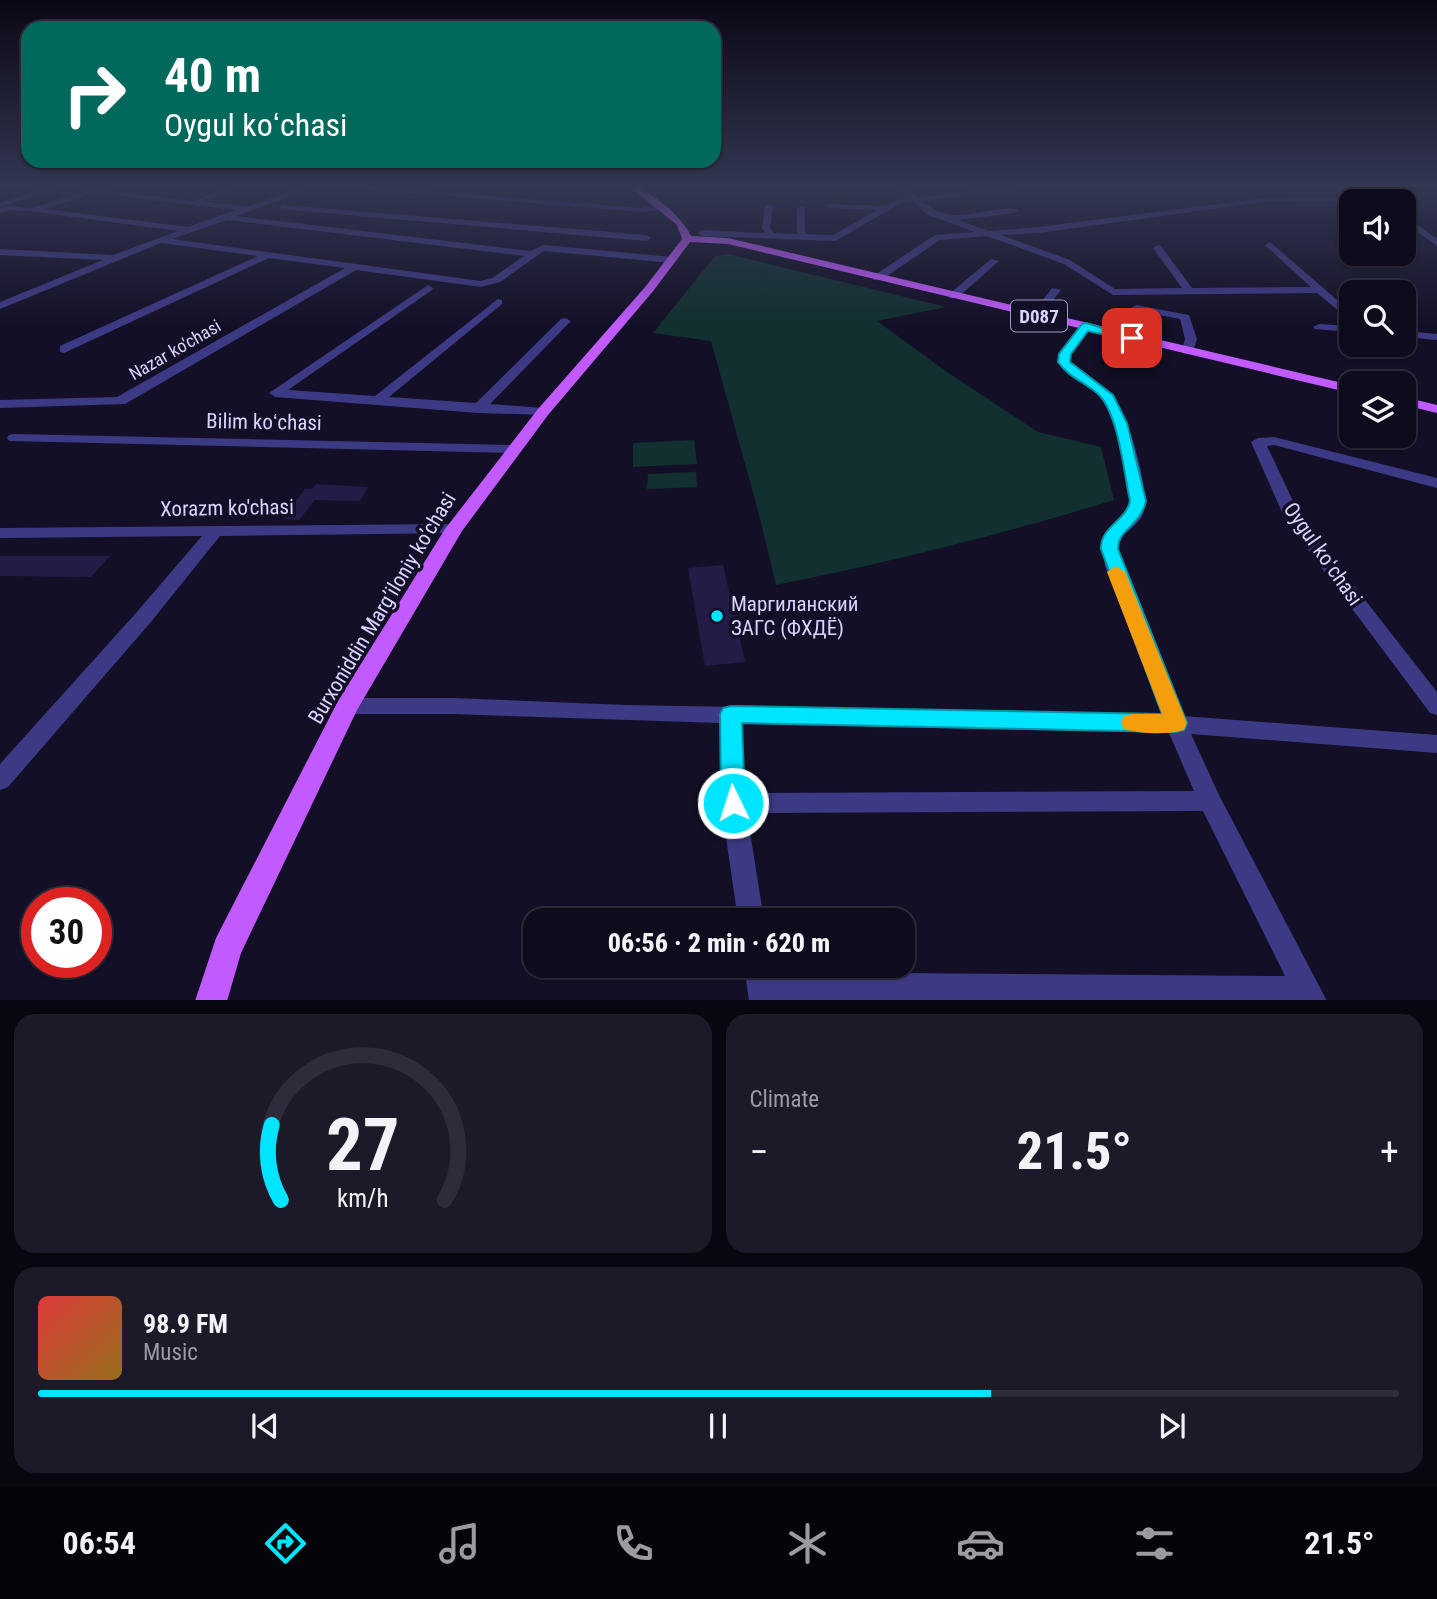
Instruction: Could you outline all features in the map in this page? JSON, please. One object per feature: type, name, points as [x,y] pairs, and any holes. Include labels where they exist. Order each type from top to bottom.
[{"type":"main road","name":"D087","points":[[679,251],[680,234]]},
{"type":"main road","name":"D087","points":[[704,234],[877,278],[1339,386]]},
{"type":"main road","name":"D087","points":[[679,251],[728,241]]},
{"type":"main road","name":"D087","points":[[679,251],[697,245],[728,241]]},
{"type":"main road","name":"Burxoniddin Marg’iloniy ko’chasi","points":[[211,1000],[227,949],[347,706],[454,528],[543,412],[679,251]]},
{"type":"main road","points":[[1416,404],[1437,409]]},
{"type":"street","points":[[0,306],[178,234]]},
{"type":"street","points":[[363,234],[531,254]]},
{"type":"street","points":[[596,234],[647,238]]},
{"type":"street","points":[[717,234],[836,237],[842,234]]},
{"type":"street","points":[[989,234],[1067,262],[1113,292],[1322,290]]},
{"type":"street","points":[[877,278],[938,237],[1002,234]]},
{"type":"street","points":[[160,240],[352,268],[487,284],[539,248],[679,251]]},
{"type":"street","points":[[1270,245],[1339,306]]},
{"type":"street","points":[[1158,248],[1190,293]]},
{"type":"street","points":[[0,252],[116,257]]},
{"type":"street","points":[[64,349],[266,256]]},
{"type":"street","points":[[953,296],[994,261]]},
{"type":"street","name":"Nazar ko'chasi","points":[[0,404],[120,401],[352,268]]},
{"type":"street","points":[[428,288],[275,393],[543,412]]},
{"type":"street","points":[[1037,315],[1056,290]]},
{"type":"street","points":[[0,291],[31,293]]},
{"type":"street","points":[[377,400],[498,302]]},
{"type":"street","points":[[1136,308],[1185,317],[1191,339],[1188,351]]},
{"type":"street","points":[[478,409],[565,321]]},
{"type":"street","points":[[760,984],[1310,995],[1210,801],[1176,723],[1109,549],[1113,534],[1135,514],[1138,501],[1120,423],[1106,395],[1070,370],[1064,362],[1065,354],[1086,327]]},
{"type":"street","points":[[1319,327],[1339,328]]},
{"type":"street","points":[[1416,335],[1437,337]]},
{"type":"street","name":"Bilim koʻchasi","points":[[14,438],[514,449]]},
{"type":"street","name":"Oygul koʻchasi","points":[[1437,483],[1274,441],[1258,442],[1293,519],[1437,707]]},
{"type":"street","name":"Xorazm ko'chasi","points":[[0,533],[454,528]]},
{"type":"street","points":[[0,780],[143,618],[215,531]]},
{"type":"street","points":[[347,706],[452,706],[1176,723],[1437,744]]},
{"type":"street","points":[[731,714],[733,803],[749,908]]},
{"type":"street","points":[[733,803],[1210,801]]},
{"type":"green space","points":[[728,254],[946,307],[877,321],[947,372],[1038,432],[1101,447],[1114,500],[946,547],[776,585],[711,341],[653,333],[715,256]]},
{"type":"green space","points":[[694,440],[697,464],[633,467],[633,443]]},
{"type":"green space","points":[[696,472],[697,487],[647,489],[648,474]]},
{"type":"building","points":[[316,484],[368,487],[360,501],[315,500],[299,520],[282,519],[305,489],[312,489]]},
{"type":"building","points":[[0,556],[110,556],[91,577],[0,576]]},
{"type":"building","name":"Маргиланский ЗАГС (ФХДЁ)","points":[[723,565],[732,605],[739,604],[742,608],[743,615],[735,616],[745,662],[705,666],[688,568]]},
{"type":"slow traffic","points":[[1116,572],[1176,723],[1132,723]]},
{"type":"place","name":"Маргиланский ЗАГС (ФХДЁ)","points":[[717,616]]},
{"type":"route","points":[[733,803],[730,770],[731,714],[1176,723],[1109,549],[1113,534],[1133,518],[1138,501],[1116,410],[1106,395],[1070,370],[1064,362],[1065,354],[1086,327],[1132,338]]}]
